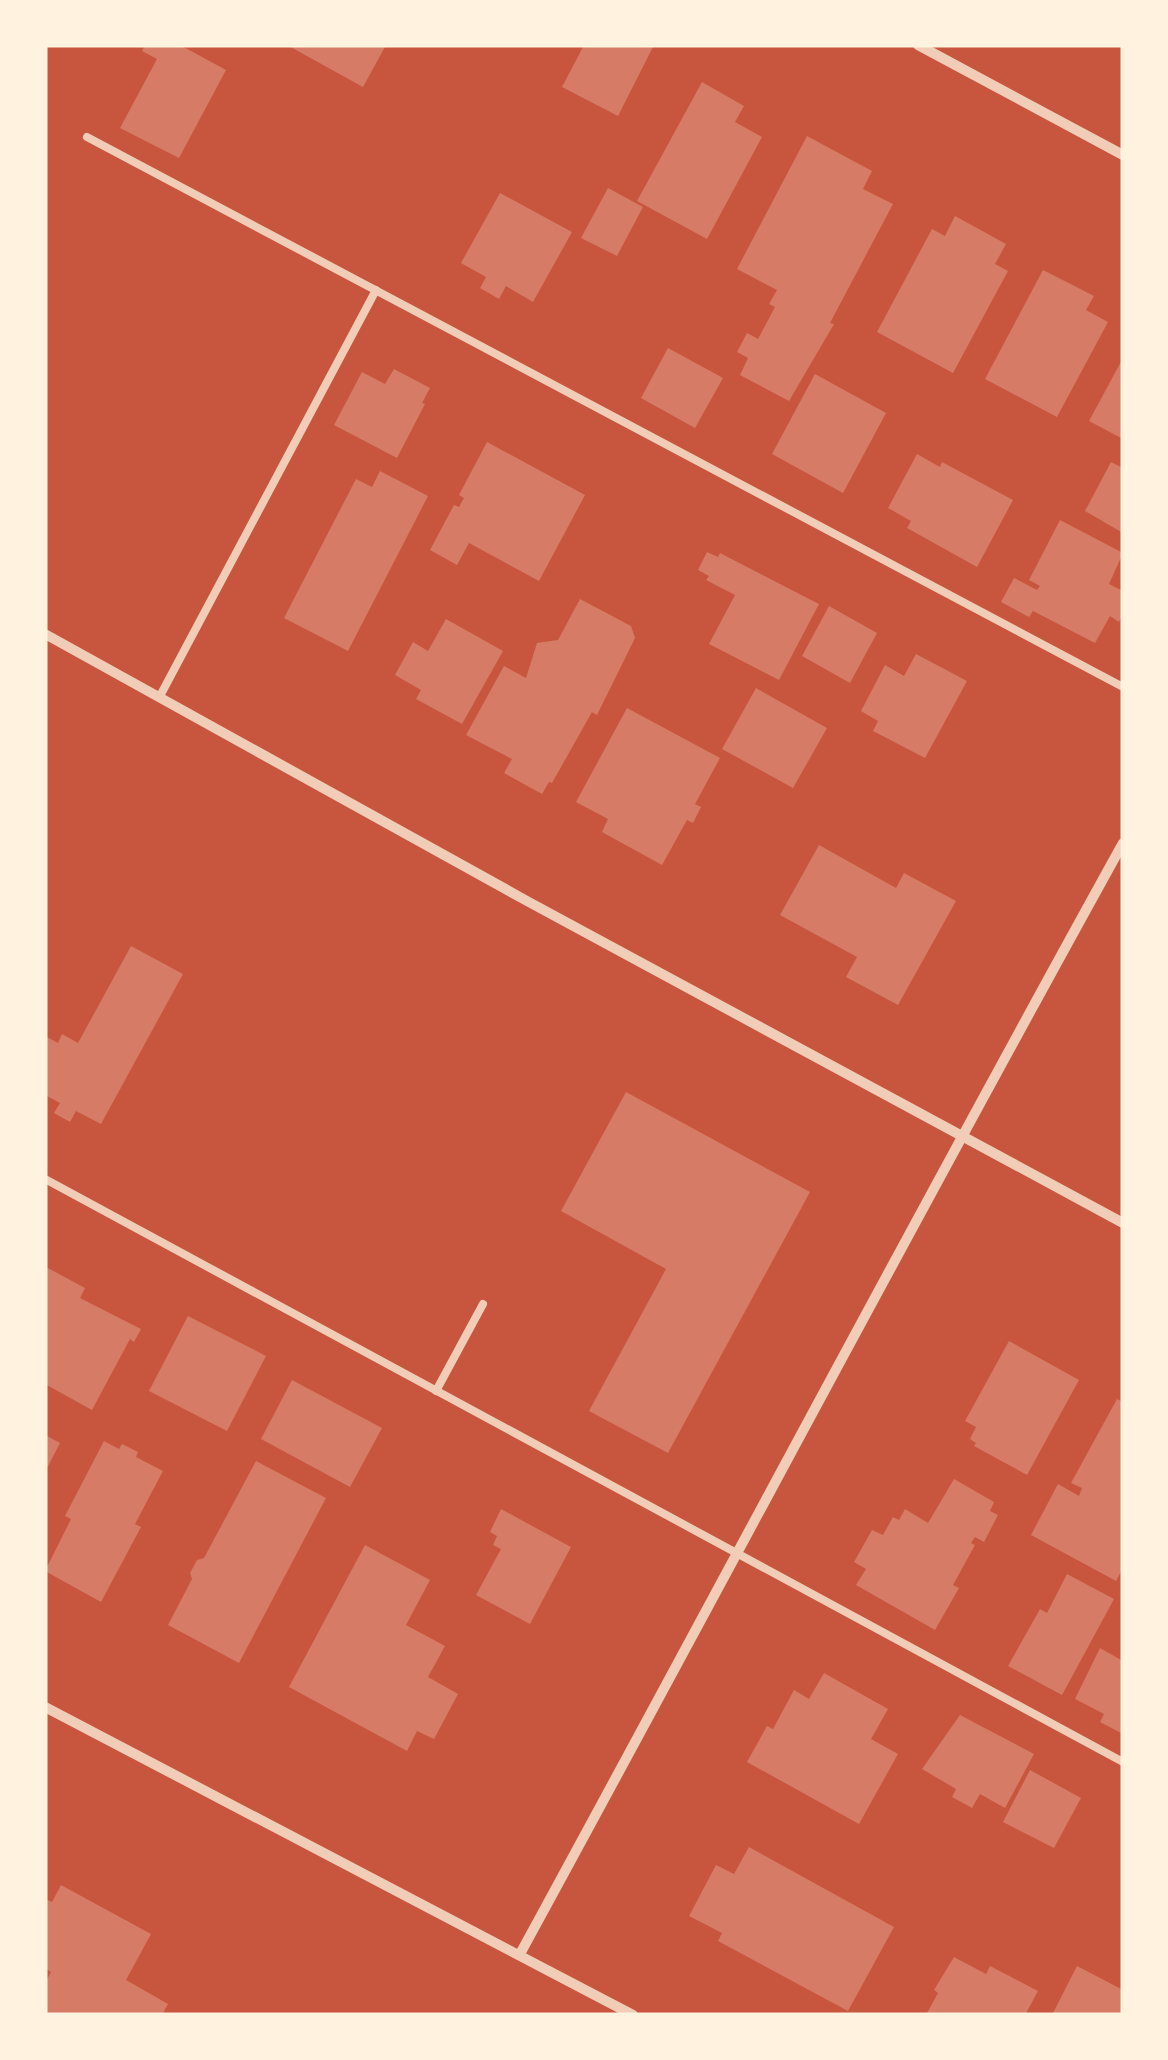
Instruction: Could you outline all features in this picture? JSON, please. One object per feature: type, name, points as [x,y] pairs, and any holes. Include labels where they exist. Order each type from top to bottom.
[{"type":"street","points":[[918,45],[1123,155]]},
{"type":"street","points":[[45,634],[527,901],[1123,1222]]},
{"type":"street","points":[[520,1954],[1123,843]]},
{"type":"street","points":[[45,1707],[633,2015]]},
{"type":"lane","points":[[87,137],[1123,687]]},
{"type":"lane","points":[[160,696],[376,290]]},
{"type":"lane","points":[[45,1179],[1123,1762]]},
{"type":"lane","points":[[436,1392],[483,1304]]},
{"type":"building","points":[[145,45],[180,45],[226,70],[179,158],[120,128],[157,59],[142,51]]},
{"type":"building","points":[[287,45],[386,45],[363,87]]},
{"type":"building","points":[[584,45],[654,45],[618,116],[562,87]]},
{"type":"building","points":[[702,82],[744,106],[735,122],[762,137],[707,239],[637,201]]},
{"type":"building","points":[[807,136],[872,171],[863,189],[893,204],[830,323],[834,324],[789,401],[740,375],[748,358],[737,352],[747,333],[758,339],[775,307],[769,304],[777,290],[737,269]]},
{"type":"building","points":[[608,188],[643,207],[617,256],[581,238]]},
{"type":"building","points":[[500,193],[572,232],[533,302],[506,286],[499,299],[480,288],[486,277],[461,263]]},
{"type":"building","points":[[955,216],[1006,244],[995,264],[1008,271],[953,373],[877,332],[932,229],[945,236]]},
{"type":"building","points":[[1043,270],[1094,296],[1086,310],[1108,322],[1057,417],[985,379]]},
{"type":"building","points":[[668,348],[723,378],[695,428],[641,398]]},
{"type":"building","points":[[1123,358],[1123,439],[1089,421]]},
{"type":"building","points":[[394,369],[430,388],[397,458],[334,425],[362,372],[385,384]]},
{"type":"building","points":[[815,374],[886,413],[843,493],[772,454]]},
{"type":"building","points":[[487,442],[585,495],[539,581],[469,543],[457,565],[430,550],[454,505],[459,507],[464,498],[459,495]]},
{"type":"building","points":[[917,454],[940,467],[942,462],[1013,500],[977,567],[907,528],[911,521],[888,508]]},
{"type":"building","points":[[1111,462],[1123,468],[1123,533],[1085,511]]},
{"type":"building","points":[[380,471],[428,496],[348,651],[284,618],[356,479],[372,487]]},
{"type":"building","points":[[1060,520],[1123,553],[1109,584],[1123,591],[1123,614],[1119,622],[1110,616],[1095,643],[1033,611],[1029,617],[1001,602],[1014,578],[1037,590],[1040,586],[1029,580]]},
{"type":"building","points":[[707,552],[718,557],[720,553],[819,604],[779,680],[709,644],[735,595],[706,580],[709,576],[698,570]]},
{"type":"building","points":[[580,599],[631,626],[635,638],[597,715],[592,712],[542,794],[504,773],[512,759],[466,735],[504,666],[526,678],[537,643],[558,640]]},
{"type":"building","points":[[829,606],[877,633],[850,683],[802,656]]},
{"type":"building","points":[[446,619],[503,651],[462,724],[416,699],[421,690],[395,675],[413,642],[428,651]]},
{"type":"building","points":[[916,654],[967,681],[925,758],[873,731],[878,721],[861,711],[885,665],[904,676]]},
{"type":"building","points":[[756,688],[827,728],[793,788],[722,749]]},
{"type":"building","points":[[627,708],[720,758],[695,804],[701,807],[693,823],[687,820],[662,865],[602,832],[608,819],[576,802]]},
{"type":"building","points":[[819,845],[896,888],[904,873],[956,901],[898,1005],[846,977],[857,957],[780,915]]},
{"type":"building","points":[[131,946],[183,974],[101,1124],[76,1111],[70,1122],[54,1113],[60,1103],[45,1095],[45,1036],[58,1043],[62,1034],[78,1043]]},
{"type":"building","points":[[626,1092],[810,1192],[668,1453],[589,1411],[666,1269],[561,1211]]},
{"type":"building","points":[[46,1267],[85,1288],[80,1298],[141,1329],[134,1342],[130,1339],[92,1410],[45,1384]]},
{"type":"building","points":[[188,1316],[266,1356],[227,1431],[149,1391]]},
{"type":"building","points":[[1009,1341],[1079,1380],[1027,1475],[974,1446],[976,1443],[970,1439],[976,1427],[965,1421]]},
{"type":"building","points":[[292,1380],[382,1428],[350,1487],[261,1439]]},
{"type":"building","points":[[1117,1399],[1123,1402],[1123,1568],[1116,1581],[1031,1535],[1058,1484],[1079,1496],[1082,1488],[1071,1483]]},
{"type":"building","points":[[45,1435],[60,1443],[45,1472]]},
{"type":"building","points":[[104,1441],[138,1452],[136,1457],[163,1471],[135,1524],[141,1527],[101,1602],[45,1571],[71,1519],[65,1516]]},
{"type":"building","points":[[256,1461],[326,1498],[239,1663],[168,1625],[192,1579],[190,1573],[197,1560],[204,1558]]},
{"type":"building","points":[[954,1479],[994,1502],[990,1511],[998,1515],[984,1542],[975,1537],[971,1543],[975,1545],[953,1585],[959,1588],[935,1630],[856,1585],[866,1569],[854,1562],[872,1530],[883,1535],[893,1517],[899,1520],[905,1509],[928,1523]]},
{"type":"building","points":[[501,1509],[571,1547],[530,1624],[476,1595],[501,1549],[493,1545],[497,1536],[490,1532]]},
{"type":"building","points":[[365,1545],[430,1580],[406,1625],[445,1646],[428,1677],[458,1694],[434,1739],[417,1731],[407,1751],[289,1687]]},
{"type":"building","points":[[1067,1574],[1114,1599],[1062,1695],[1008,1666],[1040,1609],[1047,1613]]},
{"type":"building","points":[[1100,1648],[1123,1661],[1123,1734],[1100,1722],[1104,1714],[1075,1699]]},
{"type":"building","points":[[824,1673],[888,1709],[871,1739],[898,1754],[859,1824],[747,1762],[767,1726],[773,1729],[794,1690],[809,1699]]},
{"type":"building","points":[[960,1715],[1034,1754],[1005,1808],[980,1794],[972,1808],[952,1797],[956,1789],[922,1769]]},
{"type":"building","points":[[1030,1770],[1081,1798],[1054,1848],[1003,1822]]},
{"type":"building","points":[[749,1847],[894,1927],[848,2011],[718,1941],[722,1933],[689,1916],[716,1865],[734,1874]]},
{"type":"building","points":[[61,1885],[151,1934],[126,1980],[168,2004],[162,2015],[45,2015],[45,1983],[51,1972],[45,1968],[45,1899],[52,1902]]},
{"type":"building","points":[[954,1957],[986,1974],[990,1966],[1038,1991],[1025,2015],[926,2015],[938,1993],[934,1990]]},
{"type":"building","points":[[1077,1966],[1123,1990],[1123,2015],[1052,2015]]}]
